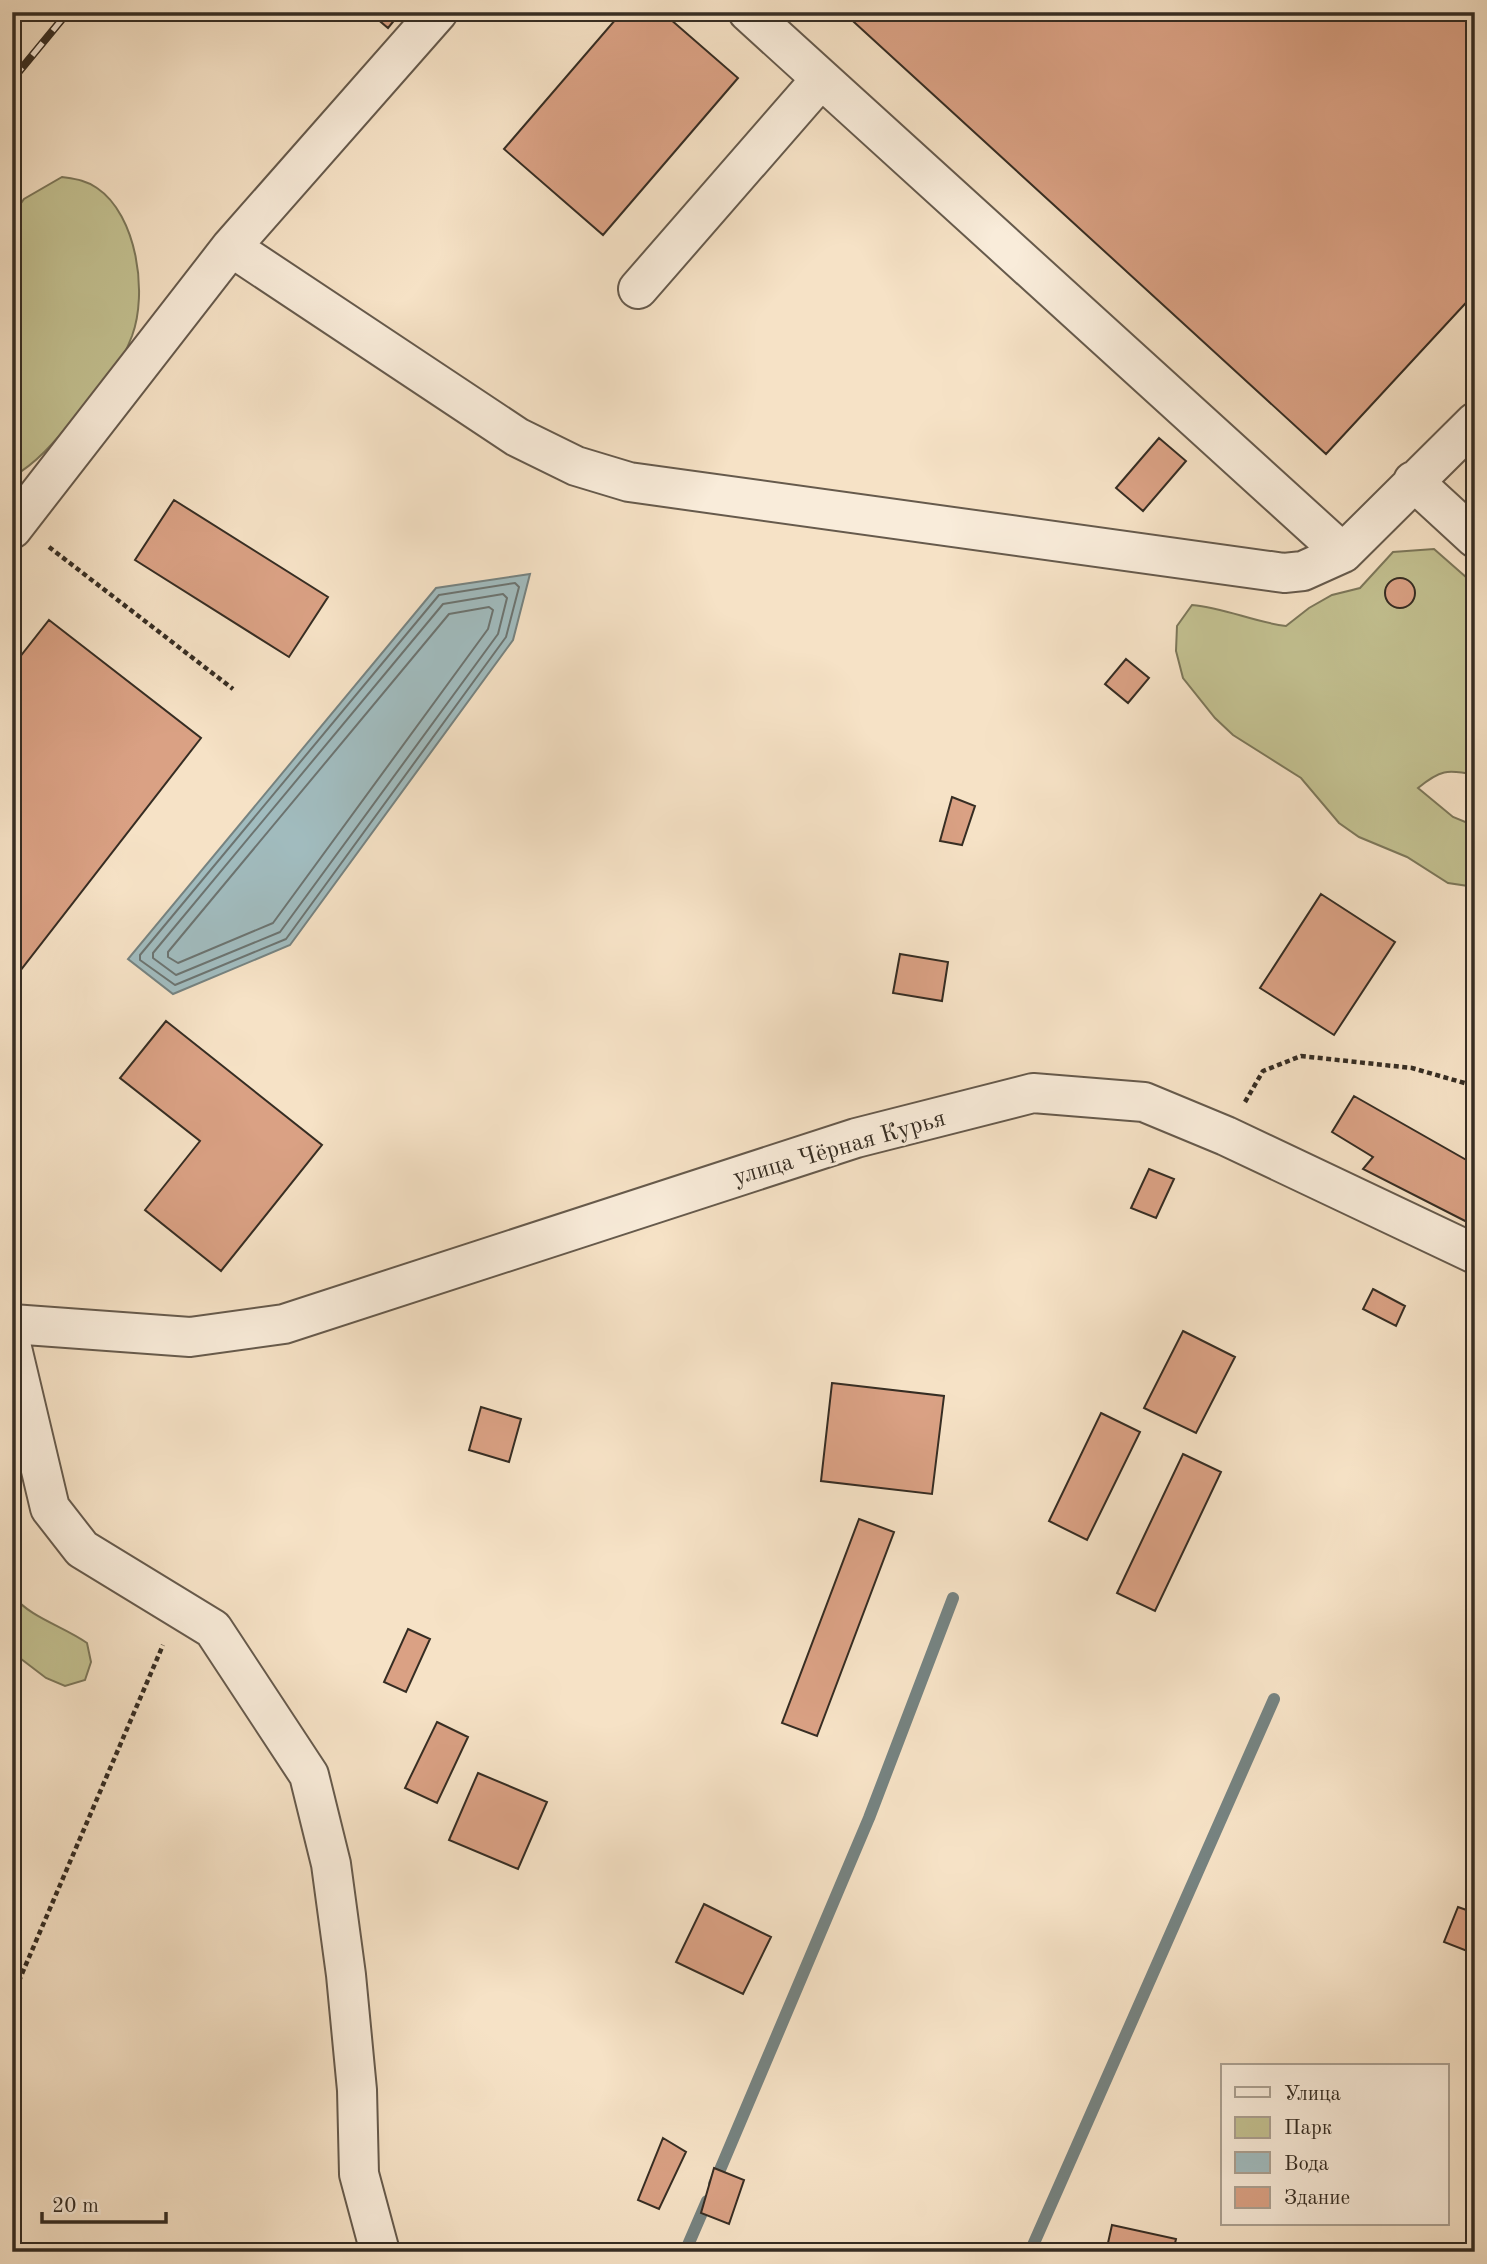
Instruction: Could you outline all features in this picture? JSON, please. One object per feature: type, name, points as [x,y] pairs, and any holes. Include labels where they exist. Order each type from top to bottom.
[{"type":"street","points":[[15,526],[231,247],[438,12]]},
{"type":"street","points":[[748,12],[1343,552]]},
{"type":"street","points":[[638,289],[821,79]]},
{"type":"street","points":[[231,247],[517,437],[576,466],[629,482],[1284,573],[1303,570],[1343,552],[1475,422]]},
{"type":"street","points":[[1413,481],[1475,538]]},
{"type":"street","name":"улица Чёрная Курья","points":[[12,1324],[190,1337],[284,1324],[856,1138],[1033,1093],[1144,1102],[1226,1136],[1475,1254]]},
{"type":"street","points":[[12,1348],[50,1508],[82,1549],[213,1629],[309,1775],[331,1864],[346,1976],[357,2090],[359,2174],[380,2252]]},
{"type":"path","points":[[15,526],[233,689]]},
{"type":"path","points":[[1226,1136],[1263,1071],[1301,1056],[1412,1068],[1475,1086]]},
{"type":"path","points":[[12,1997],[179,1609]]},
{"type":"green space","points":[[62,177],[76,179],[97,188],[111,200],[122,216],[136,256],[139,277],[137,318],[127,349],[110,378],[44,453],[12,477],[12,216],[24,199]]},
{"type":"green space","points":[[1434,549],[1475,585],[1475,624],[1470,630],[1475,634],[1475,775],[1444,772],[1418,788],[1453,817],[1475,826],[1475,887],[1448,883],[1407,857],[1359,837],[1339,823],[1301,778],[1233,735],[1215,718],[1183,678],[1176,651],[1177,626],[1192,605],[1286,626],[1332,595],[1360,588],[1393,552]]},
{"type":"green space","points":[[12,1595],[28,1610],[87,1643],[91,1662],[85,1680],[65,1686],[46,1678],[12,1652]]},
{"type":"water","points":[[530,574],[513,640],[290,945],[173,994],[128,959],[436,588]]},
{"type":"building","points":[[369,12],[401,12],[388,28]]},
{"type":"building","points":[[622,12],[662,12],[738,78],[603,235],[504,149]]},
{"type":"building","points":[[843,12],[1475,12],[1475,293],[1326,454]]},
{"type":"building","points":[[1159,438],[1186,461],[1143,511],[1116,488]]},
{"type":"building","points":[[174,500],[328,597],[289,657],[135,560]]},
{"type":"building","points":[[1400,578],[1411,582],[1415,593],[1411,604],[1400,608],[1389,604],[1385,593],[1389,582]]},
{"type":"building","points":[[49,620],[201,738],[13,980],[12,667]]},
{"type":"building","points":[[1126,659],[1149,678],[1128,703],[1105,684]]},
{"type":"building","points":[[952,797],[975,806],[962,845],[940,841]]},
{"type":"building","points":[[1321,894],[1395,942],[1334,1035],[1260,988]]},
{"type":"building","points":[[900,954],[948,962],[942,1001],[893,993]]},
{"type":"building","points":[[166,1021],[322,1145],[221,1271],[145,1210],[200,1141],[120,1078]]},
{"type":"building","points":[[1354,1096],[1470,1162],[1475,1155],[1475,1226],[1363,1169],[1373,1157],[1332,1132]]},
{"type":"building","points":[[1149,1169],[1174,1179],[1156,1218],[1131,1208]]},
{"type":"building","points":[[1373,1289],[1405,1306],[1396,1326],[1363,1309]]},
{"type":"building","points":[[1183,1331],[1235,1357],[1196,1433],[1144,1408]]},
{"type":"building","points":[[832,1383],[944,1396],[932,1494],[821,1481]]},
{"type":"building","points":[[481,1407],[521,1419],[509,1462],[469,1450]]},
{"type":"building","points":[[1101,1413],[1140,1432],[1087,1540],[1049,1521]]},
{"type":"building","points":[[1183,1454],[1221,1472],[1155,1611],[1117,1593]]},
{"type":"building","points":[[859,1519],[894,1532],[817,1736],[782,1723]]},
{"type":"building","points":[[408,1629],[430,1639],[406,1692],[384,1682]]},
{"type":"building","points":[[437,1722],[468,1737],[437,1803],[405,1788]]},
{"type":"building","points":[[478,1773],[547,1802],[518,1869],[449,1840]]},
{"type":"building","points":[[704,1904],[771,1937],[743,1994],[676,1962]]},
{"type":"building","points":[[1458,1907],[1475,1913],[1475,1954],[1444,1942]]},
{"type":"building","points":[[663,2138],[686,2152],[659,2209],[638,2200]]},
{"type":"building","points":[[714,2168],[744,2180],[729,2224],[701,2213]]},
{"type":"building","points":[[1112,2225],[1176,2239],[1173,2252],[1106,2252]]},
{"type":"waterway","points":[[714,2184],[869,1818],[953,1598]]},
{"type":"waterway","points":[[1030,2252],[1274,1699]]},
{"type":"waterway","points":[[685,2252],[707,2201]]},
{"type":"railway","points":[[12,80],[68,12]]}]
